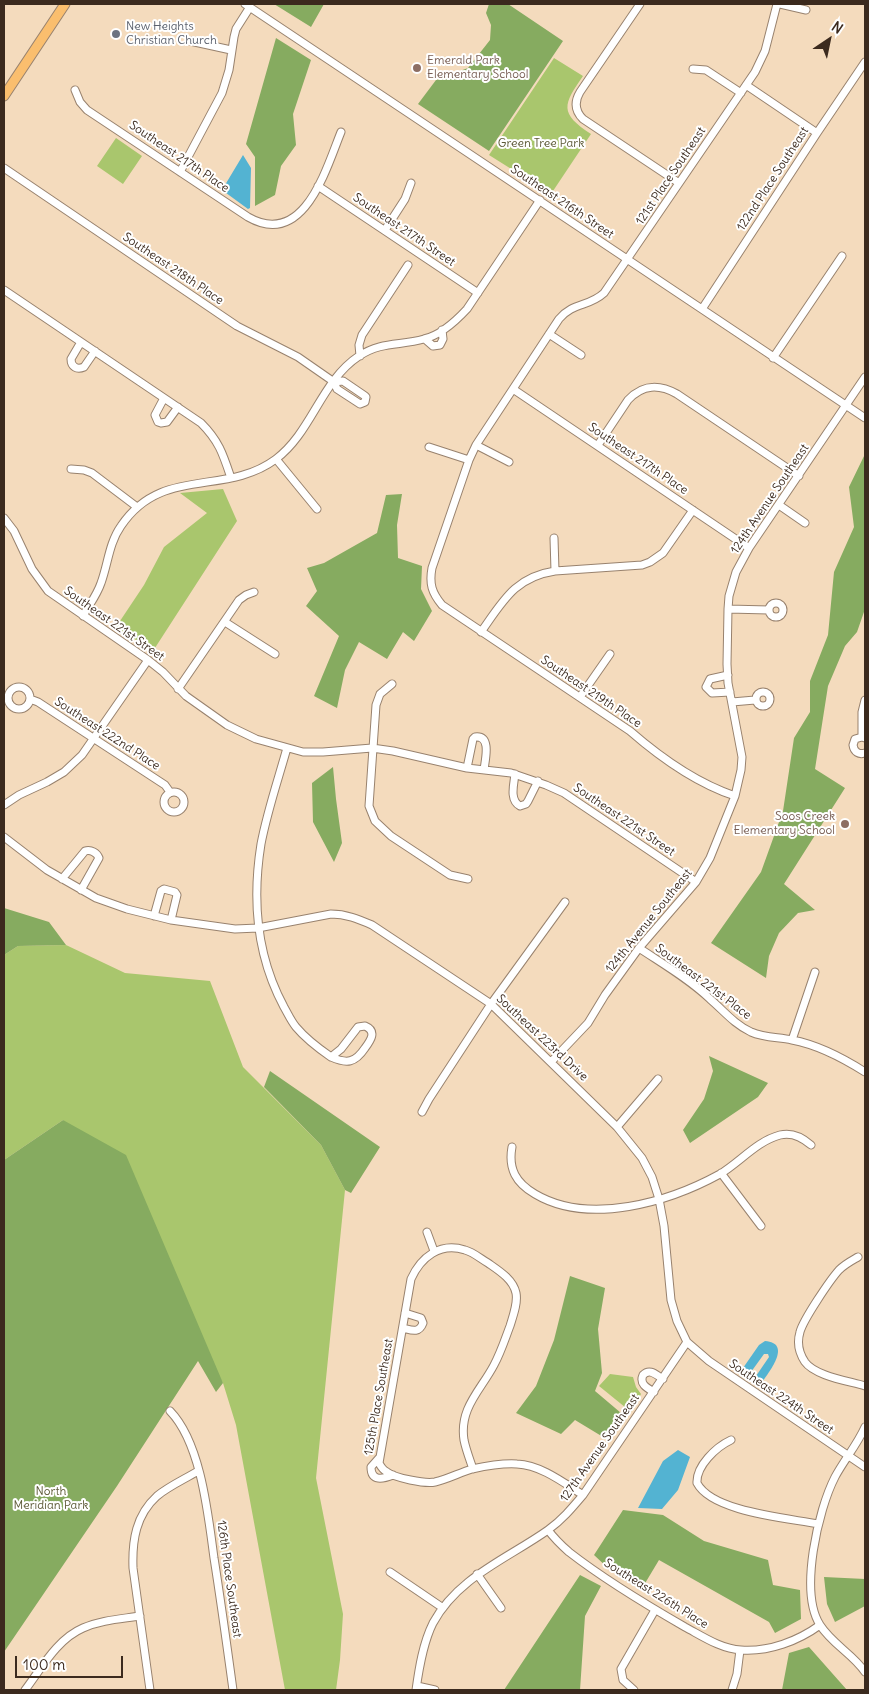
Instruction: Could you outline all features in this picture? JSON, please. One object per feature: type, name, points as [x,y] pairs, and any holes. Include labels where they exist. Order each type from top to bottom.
[{"type":"main road","points":[[4,96],[65,4]]},
{"type":"street","points":[[640,4],[580,92],[576,104],[577,112],[583,119],[679,183]]},
{"type":"street","points":[[778,4],[806,10]]},
{"type":"street","name":"121st Place Southeast","points":[[437,600],[431,586],[432,568],[469,460],[476,445],[559,319],[568,309],[598,299],[604,293],[746,86],[765,51],[778,4]]},
{"type":"street","points":[[180,172],[222,93],[229,70],[236,29],[247,5]]},
{"type":"street","name":"Southeast 216th Street","points":[[247,5],[865,418]]},
{"type":"street","points":[[190,41],[231,50]]},
{"type":"street","name":"122nd Place Southeast","points":[[702,310],[865,62]]},
{"type":"street","points":[[693,69],[706,70],[741,93]]},
{"type":"street","points":[[746,86],[817,133]]},
{"type":"street","name":"Southeast 217th Place","points":[[75,90],[80,102],[87,110],[254,221],[265,224],[281,223],[294,218],[300,213],[318,186]]},
{"type":"street","points":[[318,186],[341,132]]},
{"type":"street","name":"Southeast 218th Place","points":[[4,168],[237,326],[298,357],[334,382]]},
{"type":"street","points":[[384,230],[405,199],[411,183]]},
{"type":"street","name":"Southeast 217th Street","points":[[318,186],[478,293]]},
{"type":"street","points":[[83,616],[100,584],[120,527],[137,507],[166,489],[250,473],[276,459],[296,438],[347,366],[360,356],[386,345],[425,339],[442,330],[467,309],[540,200]]},
{"type":"street","points":[[773,358],[842,256]]},
{"type":"street","points":[[360,356],[358,345],[362,335],[408,265]]},
{"type":"street","points":[[4,290],[201,423],[222,452],[231,478]]},
{"type":"street","points":[[425,339],[433,346],[440,345],[443,339],[442,330]]},
{"type":"street","points":[[550,334],[581,355]]},
{"type":"street","points":[[81,342],[71,359],[72,365],[75,368],[84,367],[95,351]]},
{"type":"street","name":"124th Avenue Southeast","points":[[551,1062],[588,1023],[605,995],[639,948],[696,882],[710,858],[734,796],[741,770],[742,757],[728,675],[728,608],[729,596],[736,572],[749,548],[865,377]]},
{"type":"street","points":[[598,445],[628,400],[640,390],[652,387],[668,389],[798,476]]},
{"type":"street","name":"Southeast 217th Place","points":[[513,389],[749,548]]},
{"type":"street","points":[[164,398],[155,414],[156,420],[161,424],[166,422],[178,407]]},
{"type":"street","points":[[476,445],[508,462]]},
{"type":"street","points":[[429,447],[469,460]]},
{"type":"street","points":[[276,459],[317,509]]},
{"type":"street","points":[[71,469],[92,473],[137,507]]},
{"type":"street","points":[[779,505],[805,523]]},
{"type":"street","points":[[482,632],[512,590],[530,577],[555,571],[642,565],[650,562],[664,553],[693,510]]},
{"type":"street","name":"Southeast 221st Street","points":[[4,518],[14,531],[31,568],[48,591],[148,660],[163,672],[186,696],[242,733],[256,739],[303,752],[372,748],[414,755],[467,768],[515,774],[564,793],[696,882]]},
{"type":"street","points":[[554,538],[555,571]]},
{"type":"street","points":[[178,689],[239,600],[254,592]]},
{"type":"street","name":"Southeast 219th Place","points":[[437,600],[630,731],[646,746],[703,783],[734,796]]},
{"type":"street","points":[[728,608],[769,610]]},
{"type":"street","points":[[225,622],[275,654]]},
{"type":"street","points":[[580,697],[610,654]]},
{"type":"street","points":[[4,805],[19,795],[64,772],[82,755],[148,660]]},
{"type":"street","points":[[728,675],[710,679],[706,687],[712,693],[730,692]]},
{"type":"street","points":[[392,684],[380,694],[378,699],[372,748],[369,806],[375,820],[391,836],[450,875],[468,880]]},
{"type":"street","name":"Southeast 222nd Place","points":[[30,699],[38,702],[165,786],[170,792]]},
{"type":"street","points":[[732,702],[755,700]]},
{"type":"street","points":[[865,700],[862,712],[863,737],[855,739],[853,746],[858,754],[865,753]]},
{"type":"street","points":[[467,768],[472,739],[479,736],[483,738],[486,744],[484,770]]},
{"type":"street","points":[[287,748],[265,828],[259,858],[257,890],[258,928],[263,954],[278,995],[294,1025],[313,1044],[331,1057],[347,1061],[359,1058],[371,1040],[371,1030],[365,1026],[358,1027],[341,1049],[331,1057]]},
{"type":"street","points":[[515,774],[513,798],[516,804],[520,806],[526,804],[538,782]]},
{"type":"street","name":"Southeast 223rd Drive","points":[[4,837],[41,865],[81,890],[104,900],[154,916],[235,929],[258,928],[321,915],[341,914],[357,918],[372,925],[490,1004],[617,1126],[642,1158],[652,1177],[659,1199],[664,1226],[671,1300],[677,1322],[688,1342]]},
{"type":"street","points":[[62,879],[85,851],[91,850],[99,858],[81,890]]},
{"type":"street","points":[[154,916],[161,891],[164,889],[175,892],[178,895],[172,920]]},
{"type":"street","points":[[422,1112],[490,1004],[565,902]]},
{"type":"street","name":"Southeast 221st Place","points":[[639,948],[710,998],[739,1026],[763,1036],[816,1046],[839,1056],[865,1072]]},
{"type":"street","points":[[792,1040],[815,972]]},
{"type":"street","points":[[617,1126],[658,1080]]},
{"type":"street","points":[[512,1147],[510,1164],[513,1172],[522,1184],[546,1200],[586,1209],[604,1209],[645,1203],[680,1192],[720,1174],[768,1140],[780,1135],[793,1134],[803,1138],[811,1145]]},
{"type":"street","points":[[720,1174],[761,1226]]},
{"type":"street","points":[[427,1232],[434,1251],[441,1248],[466,1250],[498,1269],[509,1280],[516,1292],[513,1315],[501,1351],[494,1366],[470,1401],[466,1412],[464,1440],[473,1469]]},
{"type":"street","name":"125th Place Southeast","points":[[393,1475],[382,1468],[379,1458],[411,1279],[422,1260],[434,1251]]},
{"type":"street","points":[[858,1257],[838,1271],[804,1322],[799,1333],[798,1345],[806,1363],[814,1370],[865,1386]]},
{"type":"street","name":"125th Place Southeast","points":[[403,1328],[416,1331],[423,1324],[421,1318],[405,1313]]},
{"type":"street","name":"127th Avenue Southeast","points":[[416,1688],[432,1625],[443,1608],[460,1588],[477,1574],[548,1530],[568,1514],[688,1342]]},
{"type":"street","name":"Southeast 224th Street","points":[[688,1342],[709,1361],[865,1467]]},
{"type":"street","name":"127th Avenue Southeast","points":[[654,1392],[642,1384],[642,1375],[650,1372],[662,1379]]},
{"type":"street","name":"126th Place Southeast","points":[[170,1411],[178,1419],[188,1438],[205,1499],[233,1690]]},
{"type":"street","points":[[865,1427],[832,1484],[818,1524],[811,1574],[812,1600],[820,1625],[865,1672]]},
{"type":"street","points":[[731,1440],[712,1452],[698,1472],[697,1483],[704,1492],[717,1501],[736,1508],[818,1524]]},
{"type":"street","points":[[379,1458],[371,1467],[374,1478],[381,1479],[393,1475],[424,1482],[434,1482],[473,1469],[501,1464],[519,1464],[535,1468],[583,1495]]},
{"type":"street","points":[[150,1690],[132,1554],[136,1527],[144,1511],[158,1495],[198,1471]]},
{"type":"street","name":"Southeast 226th Place","points":[[548,1530],[568,1551],[655,1610],[709,1640],[740,1650],[774,1647],[807,1634],[820,1625]]},
{"type":"street","points":[[390,1572],[443,1608]]},
{"type":"street","points":[[477,1574],[501,1608]]},
{"type":"street","points":[[634,1690],[623,1680],[621,1669],[655,1610]]},
{"type":"street","points":[[25,1690],[60,1644],[71,1634],[100,1622],[140,1616]]},
{"type":"street","points":[[732,1690],[737,1674],[740,1650]]},
{"type":"street","points":[[416,1688],[435,1690]]},
{"type":"green space","points":[[274,4],[324,4],[311,27]]},
{"type":"green space","points":[[489,4],[508,4],[563,41],[489,151],[418,104],[436,80],[468,68],[490,40],[491,25],[486,13]]},
{"type":"green space","points":[[276,38],[311,60],[293,114],[296,145],[281,166],[275,195],[255,206],[255,157],[246,144]]},
{"type":"green space","name":"Green Tree Park","points":[[554,58],[583,76],[571,94],[568,108],[573,120],[591,134],[551,194],[489,155]]},
{"type":"green space","points":[[116,138],[142,156],[123,184],[97,166]]},
{"type":"green space","points":[[865,454],[865,609],[857,632],[845,646],[828,686],[815,769],[845,788],[784,884],[815,910],[798,913],[779,933],[769,956],[766,978],[711,943],[761,872],[783,811],[794,738],[810,712],[810,681],[828,635],[834,572],[854,527],[849,487]]},
{"type":"green space","points":[[223,489],[237,521],[153,651],[116,627],[144,585],[164,547],[207,513],[180,493]]},
{"type":"green space","points":[[402,494],[397,525],[398,558],[422,566],[421,589],[432,611],[414,641],[403,632],[387,659],[359,642],[345,670],[337,708],[314,696],[339,636],[306,606],[317,591],[307,568],[324,563],[377,533],[386,495]]},
{"type":"green space","points":[[333,767],[342,843],[334,862],[313,822],[312,783]]},
{"type":"green space","points":[[4,908],[49,922],[66,945],[18,946],[4,955]]},
{"type":"green space","points":[[66,945],[125,973],[210,981],[243,1067],[321,1145],[345,1190],[316,1478],[343,1614],[336,1690],[285,1690],[236,1425],[223,1383],[63,1120],[4,1160],[4,955],[18,946]]},
{"type":"green space","points":[[709,1056],[768,1083],[758,1097],[690,1143],[683,1130],[704,1099],[713,1071]]},
{"type":"green space","points":[[270,1071],[380,1147],[351,1193],[345,1190],[321,1145],[264,1087]]},
{"type":"green space","name":"North Meridian Park","points":[[63,1120],[126,1155],[223,1383],[216,1392],[198,1361],[117,1486],[4,1652],[4,1160]]},
{"type":"green space","points":[[570,1276],[605,1288],[598,1329],[602,1373],[595,1391],[621,1413],[608,1440],[575,1420],[561,1434],[516,1413],[536,1386],[554,1340]]},
{"type":"green space","points":[[610,1374],[633,1377],[636,1387],[641,1394],[631,1412],[599,1386]]},
{"type":"green space","points":[[623,1510],[663,1515],[704,1541],[768,1560],[773,1585],[800,1590],[801,1619],[775,1633],[769,1622],[659,1560],[641,1590],[610,1570],[594,1555]]},
{"type":"green space","points":[[580,1575],[601,1586],[585,1616],[580,1690],[504,1690]]},
{"type":"green space","points":[[824,1577],[865,1579],[865,1606],[835,1622],[827,1604]]},
{"type":"green space","points":[[809,1647],[847,1690],[782,1690],[789,1653]]},
{"type":"water","points":[[243,155],[251,168],[250,208],[248,209],[222,190]]},
{"type":"water","points":[[765,1341],[773,1343],[777,1347],[778,1352],[774,1364],[763,1381],[756,1376],[769,1357],[768,1354],[764,1354],[751,1372],[743,1368],[759,1345]]},
{"type":"water","points":[[678,1450],[690,1457],[678,1490],[662,1509],[638,1508],[663,1461]]},
{"type":"place","name":"New Heights Christian Church","points":[[116,34]]},
{"type":"place","name":"Emerald Park Elementary School","points":[[417,68]]},
{"type":"place","name":"Soos Creek Elementary School","points":[[845,824]]}]
